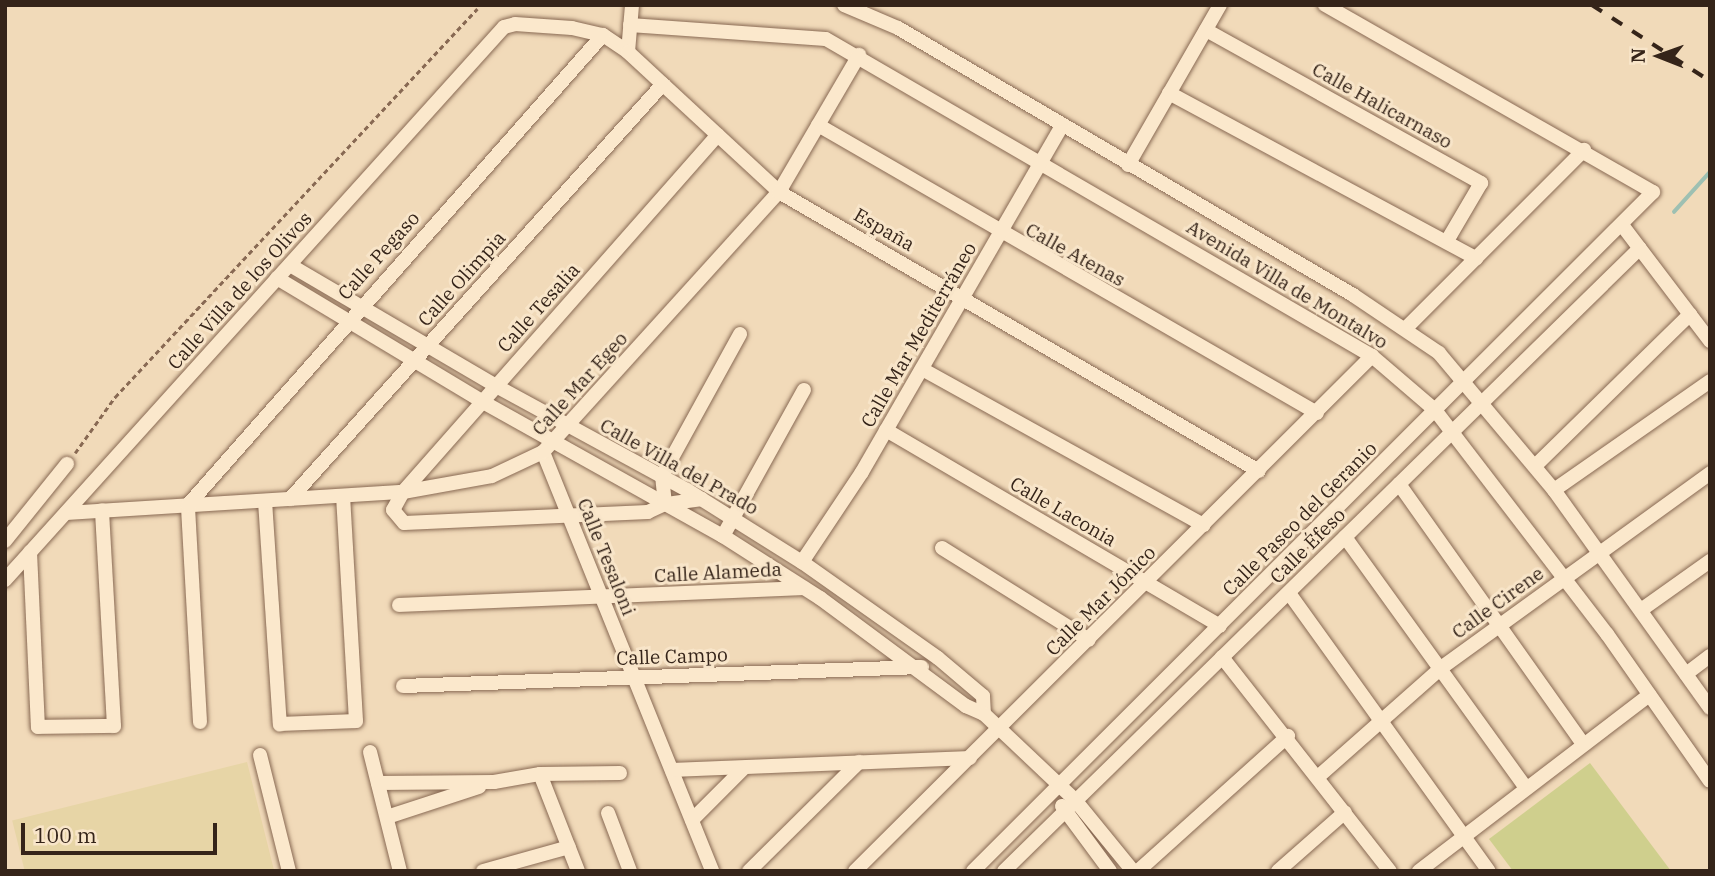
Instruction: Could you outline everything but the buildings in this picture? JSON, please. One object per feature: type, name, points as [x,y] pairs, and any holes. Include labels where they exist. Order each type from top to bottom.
[{"type":"street","points":[[628,52],[632,5]]},
{"type":"street","name":"Avenida Villa de Montalvo","points":[[844,5],[898,28],[1406,328],[1439,353],[1485,403],[1554,489],[1710,708]]},
{"type":"street","points":[[1128,165],[1220,5]]},
{"type":"street","points":[[1325,5],[1584,150],[1406,328]]},
{"type":"street","name":"Avenida Villa de Montalvo","points":[[630,25],[815,38],[859,55],[1373,356],[1435,410],[1565,578],[1710,781]]},
{"type":"street","name":"España","points":[[504,27],[572,28],[603,35],[628,52],[779,192],[1259,471]]},
{"type":"street","name":"Calle Villa de los Olivos","points":[[5,580],[504,27]]},
{"type":"street","name":"Calle Halicarnaso","points":[[1206,30],[1481,183],[1447,241]]},
{"type":"street","name":"Calle Pegaso","points":[[188,505],[346,320],[603,35]]},
{"type":"street","name":"Calle Mar Egeo","points":[[66,513],[403,492],[492,476],[543,452],[779,192],[859,55]]},
{"type":"street","name":"Calle Olimpia","points":[[290,499],[663,84]]},
{"type":"street","points":[[1169,93],[1476,258]]},
{"type":"street","name":"Calle Atenas","points":[[818,125],[1000,234],[1317,414]]},
{"type":"street","name":"Calle Mar Mediterráneo","points":[[802,562],[886,430],[1062,125]]},
{"type":"street","name":"Calle Tesalia","points":[[569,515],[404,523],[393,510],[403,492],[718,135]]},
{"type":"street","name":"Calle Paseo del Geranio","points":[[972,871],[1059,788],[1653,192],[1584,150]]},
{"type":"street","points":[[1622,225],[1710,341]]},
{"type":"street","name":"Calle Éfeso","points":[[1008,869],[1075,800],[1485,403],[1640,248]]},
{"type":"street","name":"Calle Villa del Prado","points":[[290,265],[568,427],[733,517],[939,658],[983,696],[985,714]]},
{"type":"street","name":"Calle Villa del Prado","points":[[277,278],[483,402],[723,536],[920,668],[966,706],[985,714],[1059,788],[1075,800],[1133,871]]},
{"type":"street","points":[[1535,466],[1690,314]]},
{"type":"street","points":[[665,504],[662,476],[740,334]]},
{"type":"street","name":"Calle Mar Jónico","points":[[855,871],[1373,356]]},
{"type":"street","points":[[922,369],[1204,525]]},
{"type":"street","points":[[1554,489],[1710,381]]},
{"type":"street","points":[[723,536],[804,390]]},
{"type":"street","name":"Calle Laconia","points":[[886,430],[1220,626]]},
{"type":"street","name":"Calle Tesaloni","points":[[543,452],[712,871]]},
{"type":"street","points":[[5,541],[67,464]]},
{"type":"street","name":"Calle Cirene","points":[[1319,776],[1380,718],[1441,668],[1599,550],[1710,473]]},
{"type":"street","points":[[1399,484],[1498,628],[1583,744]]},
{"type":"street","points":[[264,501],[279,724],[356,721],[343,496]]},
{"type":"street","points":[[569,515],[648,512],[665,504],[702,499]]},
{"type":"street","points":[[188,505],[200,722]]},
{"type":"street","points":[[30,552],[38,727],[114,726],[102,510]]},
{"type":"street","points":[[1345,537],[1525,788]]},
{"type":"street","points":[[942,548],[1089,640]]},
{"type":"street","points":[[1641,610],[1710,561]]},
{"type":"street","name":"Calle Alameda","points":[[399,605],[804,588],[827,579]]},
{"type":"street","points":[[1289,593],[1489,871]]},
{"type":"street","points":[[1686,674],[1710,656]]},
{"type":"street","points":[[1222,657],[1288,736],[1390,871]]},
{"type":"street","name":"Calle Campo","points":[[403,686],[920,668],[939,658]]},
{"type":"street","points":[[1419,871],[1649,695]]},
{"type":"street","points":[[1138,871],[1288,736]]},
{"type":"street","points":[[370,752],[400,871]]},
{"type":"street","points":[[260,755],[289,871]]},
{"type":"street","points":[[672,770],[970,758]]},
{"type":"street","points":[[749,871],[859,762]]},
{"type":"street","points":[[692,820],[744,768]]},
{"type":"street","points":[[387,817],[494,782],[541,774],[620,773]]},
{"type":"street","points":[[541,774],[578,871]]},
{"type":"street","points":[[378,783],[494,782]]},
{"type":"street","points":[[1059,788],[1063,813],[1110,871]]},
{"type":"street","points":[[1278,871],[1345,812]]},
{"type":"street","points":[[608,813],[630,871]]},
{"type":"street","points":[[484,871],[569,847]]},
{"type":"path","points":[[67,464],[115,397],[477,9]]},
{"type":"shaded area","points":[[247,762],[274,871],[25,871],[12,821]]},
{"type":"green space","points":[[1590,763],[1671,871],[1513,871],[1489,839]]},
{"type":"waterway","points":[[1674,212],[1710,172]]},
{"type":"railway","points":[[1592,5],[1710,81]]}]
